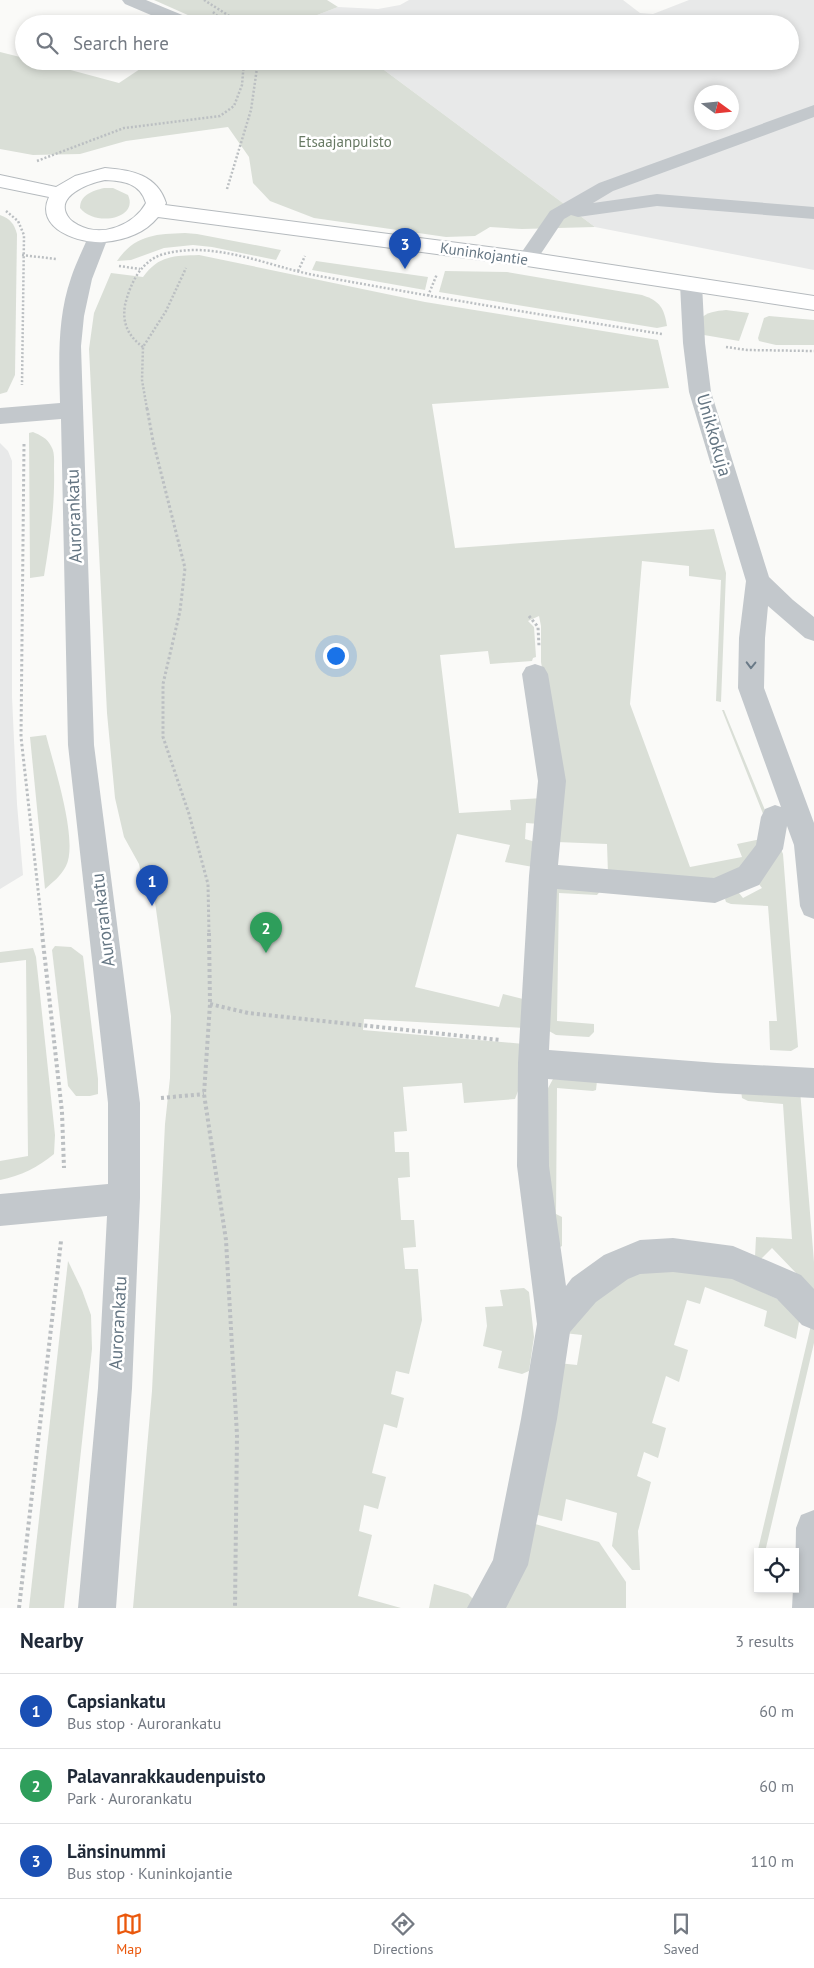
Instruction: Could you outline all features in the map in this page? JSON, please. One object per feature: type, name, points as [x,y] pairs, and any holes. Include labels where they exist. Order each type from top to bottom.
[{"type":"main road","points":[[105,174],[131,177],[150,187],[156,203],[153,210],[147,219],[138,226],[113,234],[99,235],[74,230],[58,218],[56,210],[61,194],[70,186],[92,176],[105,174]]},
{"type":"main road","points":[[0,182],[61,194]]},
{"type":"main road","name":"Kuninkojantie","points":[[153,210],[527,260],[814,303]]},
{"type":"street","points":[[131,0],[167,15]]},
{"type":"street","points":[[527,260],[557,215],[606,187],[814,111]]},
{"type":"street","points":[[557,215],[603,206],[657,200],[814,213]]},
{"type":"street","name":"Aurorankatu","points":[[97,1608],[115,1388],[124,1198],[124,1104],[81,745],[70,410],[70,346],[73,316],[82,280],[99,235]]},
{"type":"street","name":"Unikkokuja","points":[[691,284],[694,343],[700,392],[758,581],[752,638],[751,688],[811,836],[814,906]]},
{"type":"street","points":[[0,416],[70,410]]},
{"type":"street","name":"Unikkokuja","points":[[758,581],[784,607],[809,627]]},
{"type":"street","name":"Unikkokuja","points":[[752,638],[762,626],[770,622],[781,620],[809,627]]},
{"type":"street","points":[[486,1608],[510,1565],[539,1419],[554,1324],[533,1166],[533,1063],[543,876],[552,781],[535,674]]},
{"type":"street","points":[[543,876],[715,891],[749,876],[769,849],[775,817]]},
{"type":"street","points":[[533,1063],[716,1078],[814,1083]]},
{"type":"street","points":[[0,1210],[124,1198]]},
{"type":"street","points":[[554,1324],[584,1290],[616,1267],[640,1257],[672,1255],[733,1263],[789,1286],[814,1313]]},
{"type":"street","points":[[811,1608],[814,1528]]},
{"type":"path","points":[[204,0],[228,15]]},
{"type":"path","points":[[33,162],[124,128],[220,116],[234,106],[242,85],[243,70]]},
{"type":"path","points":[[226,189],[252,103],[258,70]]},
{"type":"path","points":[[1,209],[13,214],[20,223],[24,235],[21,376],[24,414],[21,737],[62,1112],[66,1204],[19,1608]]},
{"type":"path","points":[[143,346],[132,340],[124,326],[124,306],[140,269],[147,261],[163,254],[194,250],[234,256],[298,271],[428,296],[664,334],[694,343],[747,350],[814,351]]},
{"type":"path","points":[[298,271],[305,256]]},
{"type":"path","points":[[186,268],[166,311],[143,346],[142,380],[152,441],[185,568],[180,611],[163,684],[163,738],[189,814],[208,884],[210,1004],[204,1094],[226,1240],[237,1435],[235,1608]]},
{"type":"path","points":[[428,296],[437,274]]},
{"type":"path","points":[[161,1098],[204,1094]]},
{"type":"shaded area","points":[[409,0],[623,0],[640,13],[653,14],[689,0],[814,0],[814,270],[595,227],[384,70],[799,70],[799,15],[317,15],[338,7],[378,9],[400,5]]},
{"type":"shaded area","points":[[0,443],[8,451],[12,461],[12,697],[17,804],[23,875],[0,889]]},
{"type":"green space","points":[[154,0],[327,0],[338,7],[317,15],[188,15]]},
{"type":"green space","name":"Etsaajanpuisto","points":[[0,52],[15,56],[15,70],[71,70],[119,83],[138,70],[384,70],[595,227],[522,229],[490,227],[475,236],[446,237],[314,218],[270,201],[253,183],[249,157],[228,127],[126,141],[80,154],[33,155],[0,149]]},
{"type":"green space","points":[[104,188],[113,188],[128,195],[130,203],[122,215],[105,219],[87,214],[80,208],[84,197],[91,192]]},
{"type":"green space","points":[[0,215],[11,222],[17,234],[15,375],[7,392],[0,394]]},
{"type":"green space","points":[[185,233],[281,250],[276,260],[193,245],[164,248],[131,260],[117,261],[131,246],[146,238],[155,235]]},
{"type":"green space","points":[[199,255],[425,302],[658,340],[669,388],[432,404],[455,548],[714,529],[726,573],[721,702],[716,701],[721,580],[689,576],[689,566],[642,561],[630,704],[690,867],[742,857],[737,844],[761,839],[759,852],[723,880],[608,874],[607,844],[557,842],[564,797],[541,662],[541,626],[539,616],[528,621],[534,627],[536,657],[532,661],[490,664],[488,651],[440,655],[459,813],[511,810],[510,800],[543,798],[540,824],[526,823],[525,839],[539,843],[533,867],[505,862],[510,845],[457,834],[415,987],[499,1007],[503,994],[523,999],[524,1028],[364,1019],[363,1030],[524,1044],[523,1078],[515,1099],[464,1103],[462,1083],[403,1087],[407,1131],[394,1132],[395,1152],[409,1152],[410,1177],[398,1178],[401,1220],[414,1220],[416,1247],[403,1248],[405,1269],[418,1269],[422,1320],[409,1374],[396,1371],[391,1394],[404,1398],[397,1428],[384,1424],[372,1473],[386,1477],[378,1509],[364,1505],[359,1531],[372,1535],[358,1596],[401,1608],[133,1608],[152,1391],[165,1124],[170,1078],[171,1016],[153,888],[144,889],[139,864],[124,837],[115,798],[107,713],[89,349],[94,313],[111,273],[143,277],[155,264],[168,258]]},
{"type":"green space","points":[[316,261],[428,277],[425,290],[312,270]]},
{"type":"green space","points":[[445,271],[507,272],[642,295],[660,306],[663,310],[667,326],[657,328],[439,292]]},
{"type":"green space","points":[[726,310],[749,313],[739,341],[704,335],[700,319],[709,313]]},
{"type":"green space","points":[[769,316],[814,320],[814,345],[776,345],[759,341],[758,338],[764,318]]},
{"type":"green space","points":[[33,432],[45,439],[52,448],[54,457],[54,496],[44,576],[30,578],[29,433]]},
{"type":"green space","points":[[722,710],[724,710],[783,854],[798,1047],[791,1051],[770,1050],[769,1021],[777,1021],[768,906],[731,904],[726,902],[725,899],[735,888],[743,898],[762,888],[754,878],[775,844]]},
{"type":"green space","points":[[46,735],[64,802],[69,854],[66,866],[59,876],[45,889],[30,737]]},
{"type":"green space","points":[[549,888],[602,889],[597,895],[559,893],[557,1021],[594,1024],[594,1032],[589,1037],[556,1035],[549,1031]]},
{"type":"green space","points":[[55,946],[71,947],[83,956],[98,1079],[98,1094],[76,1096],[68,1086],[52,950]]},
{"type":"green space","points":[[33,948],[36,957],[55,1135],[54,1154],[29,1170],[0,1180],[0,1161],[28,1156],[26,960],[0,963],[0,952]]},
{"type":"green space","points":[[553,1079],[597,1081],[596,1090],[593,1091],[557,1088],[556,1214],[562,1217],[562,1246],[558,1248],[549,1244],[547,1090]]},
{"type":"green space","points":[[741,1090],[800,1090],[814,1262],[814,1298],[793,1276],[796,1273],[772,1248],[760,1260],[755,1257],[756,1237],[792,1239],[783,1104],[748,1101],[742,1098]]},
{"type":"green space","points":[[68,1261],[82,1290],[91,1315],[92,1349],[64,1608],[29,1608]]},
{"type":"green space","points":[[645,1262],[703,1262],[801,1311],[796,1339],[764,1326],[767,1311],[705,1287],[700,1304],[687,1300],[674,1345],[688,1350],[679,1382],[666,1376],[652,1423],[666,1428],[658,1458],[644,1452],[637,1476],[651,1482],[638,1531],[640,1570],[632,1570],[612,1546],[617,1513],[566,1499],[562,1521],[530,1513],[558,1363],[577,1365],[582,1335],[564,1333],[565,1324]]},
{"type":"green space","points":[[524,1288],[529,1292],[534,1337],[529,1371],[522,1374],[498,1368],[502,1351],[483,1346],[487,1326],[485,1307],[503,1306],[500,1290]]},
{"type":"green space","points":[[814,1318],[814,1343],[766,1548],[758,1548]]},
{"type":"green space","points":[[528,1522],[599,1542],[626,1582],[626,1608],[497,1608]]},
{"type":"green space","points":[[434,1584],[468,1594],[473,1599],[472,1608],[429,1608]]},
{"type":"place","name":"Länsinummi","points":[[405,269]]},
{"type":"place","name":"Capsiankatu","points":[[152,906]]},
{"type":"place","name":"Palavanrakkaudenpuisto","points":[[266,953]]}]
